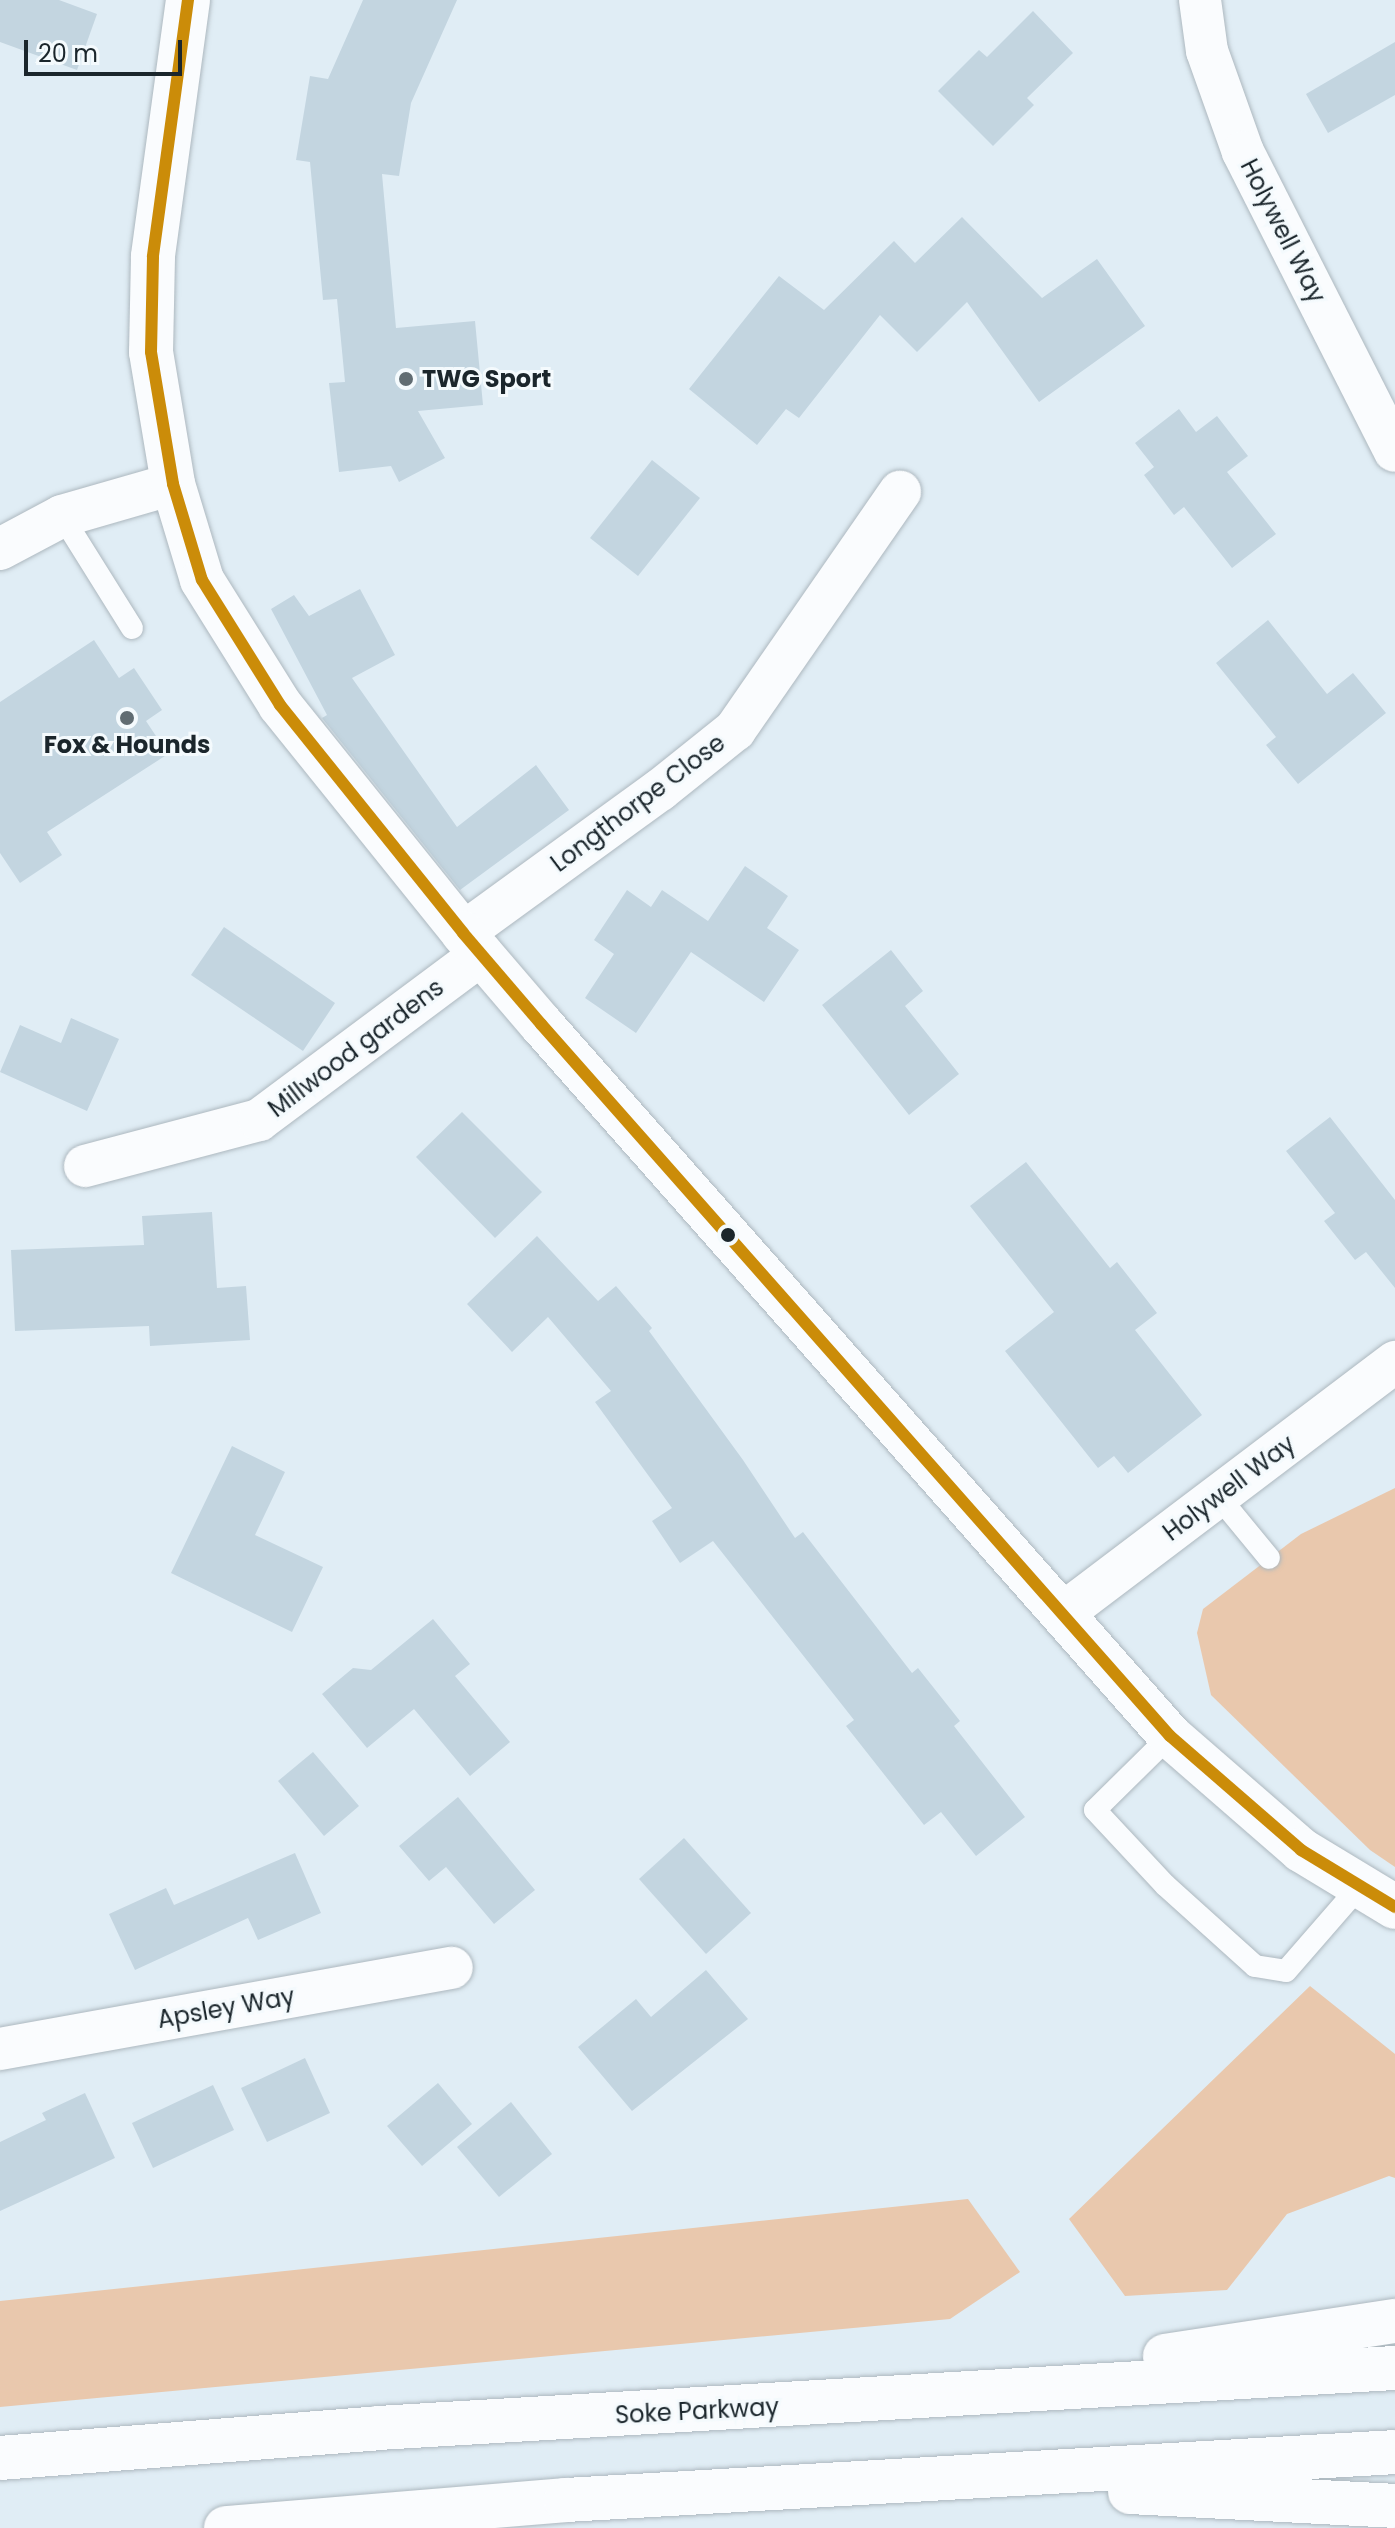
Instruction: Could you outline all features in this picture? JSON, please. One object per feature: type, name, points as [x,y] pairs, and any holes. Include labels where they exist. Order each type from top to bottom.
[{"type":"main road","points":[[188,0],[153,257],[151,352],[173,484],[202,580],[280,705],[472,944],[1170,1736],[1301,1850],[1378,1896]]},
{"type":"main road","points":[[906,2396],[1395,2321]]},
{"type":"main road","name":"Soke Parkway","points":[[0,2458],[378,2428],[829,2404],[906,2396],[1395,2368]]},
{"type":"main road","points":[[226,2528],[566,2500],[1395,2452]]},
{"type":"main road","points":[[923,2481],[1395,2506]]},
{"type":"street","name":"Holywell Way","points":[[1200,0],[1207,51],[1243,152],[1395,451]]},
{"type":"street","points":[[5,541],[62,516],[173,484]]},
{"type":"street","name":"Longthorpe Close","points":[[472,944],[735,730],[900,492]]},
{"type":"street","name":"Millwood gardens","points":[[85,1166],[259,1120],[472,944]]},
{"type":"street","name":"Holywell Way","points":[[1062,1614],[1395,1362]]},
{"type":"street","name":"Apsley Way","points":[[0,2049],[452,1968]]},
{"type":"lane","points":[[62,516],[132,628]]},
{"type":"lane","points":[[1218,1496],[1269,1558]]},
{"type":"lane","points":[[1170,1736],[1095,1810],[1165,1885],[1255,1966],[1286,1971],[1378,1896]]},
{"type":"shaded area","points":[[1395,1488],[1395,1867],[1370,1850],[1211,1695],[1197,1633],[1203,1609],[1301,1534]]},
{"type":"shaded area","points":[[1310,1986],[1395,2054],[1395,2178],[1389,2176],[1287,2214],[1227,2290],[1125,2296],[1069,2219]]},
{"type":"shaded area","points":[[968,2199],[1020,2272],[950,2319],[0,2407],[0,2301]]},
{"type":"building","points":[[0,0],[59,0],[97,14],[77,70],[0,42]]},
{"type":"building","points":[[363,0],[457,0],[411,103],[399,176],[382,174],[396,328],[475,321],[483,405],[418,411],[445,458],[399,482],[391,466],[339,472],[329,383],[345,382],[337,299],[323,300],[310,162],[296,160],[310,76],[328,79]]},
{"type":"building","points":[[1033,11],[1073,53],[1027,98],[1034,105],[993,146],[938,91],[979,50],[987,57]]},
{"type":"building","points":[[1395,42],[1395,95],[1328,133],[1306,94]]},
{"type":"building","points":[[962,217],[1042,298],[1097,259],[1145,326],[1039,402],[967,302],[917,352],[880,315],[799,418],[786,409],[757,445],[689,389],[779,276],[824,310],[894,241],[915,263]]},
{"type":"building","points":[[1179,409],[1196,432],[1217,416],[1248,456],[1227,472],[1276,534],[1232,568],[1184,507],[1174,515],[1144,475],[1154,467],[1135,443]]},
{"type":"building","points":[[652,460],[700,498],[638,576],[590,538]]},
{"type":"building","points":[[360,589],[395,655],[352,678],[457,827],[536,765],[569,810],[460,890],[322,718],[327,715],[271,609],[294,595],[309,616]]},
{"type":"building","points":[[1268,620],[1327,694],[1353,673],[1386,713],[1298,784],[1266,745],[1276,737],[1216,663]]},
{"type":"building","points":[[94,640],[119,678],[134,668],[162,710],[146,721],[168,754],[47,832],[62,855],[20,883],[0,853],[0,702]]},
{"type":"building","points":[[745,866],[788,896],[767,928],[799,950],[764,1002],[691,952],[636,1033],[585,998],[614,954],[594,940],[627,890],[651,907],[662,890],[708,921]]},
{"type":"building","points":[[224,927],[335,1003],[303,1051],[191,975]]},
{"type":"building","points":[[891,950],[923,991],[905,1006],[959,1074],[909,1115],[822,1005]]},
{"type":"building","points":[[71,1018],[119,1039],[87,1111],[0,1072],[20,1025],[61,1043]]},
{"type":"building","points":[[462,1112],[542,1192],[495,1238],[416,1157]]},
{"type":"building","points":[[1330,1117],[1395,1200],[1395,1288],[1366,1252],[1355,1260],[1324,1221],[1335,1213],[1286,1151]]},
{"type":"building","points":[[1026,1162],[1110,1268],[1117,1262],[1157,1313],[1135,1330],[1202,1415],[1128,1473],[1114,1456],[1098,1468],[1005,1351],[1054,1312],[970,1206]]},
{"type":"building","points":[[212,1212],[217,1288],[246,1286],[250,1340],[150,1346],[149,1326],[15,1331],[11,1250],[144,1245],[142,1216]]},
{"type":"building","points":[[537,1236],[598,1301],[616,1286],[652,1328],[649,1331],[743,1460],[795,1538],[803,1532],[912,1673],[918,1668],[960,1721],[954,1726],[1025,1817],[976,1856],[941,1812],[924,1825],[846,1726],[854,1720],[713,1541],[680,1563],[652,1521],[672,1508],[595,1402],[611,1391],[548,1317],[512,1352],[467,1304]]},
{"type":"building","points":[[232,1446],[285,1472],[255,1535],[323,1567],[292,1632],[171,1573]]},
{"type":"building","points":[[433,1619],[470,1664],[455,1676],[510,1742],[470,1776],[414,1709],[367,1748],[322,1694],[353,1668],[371,1670]]},
{"type":"building","points":[[313,1752],[359,1806],[324,1836],[278,1781]]},
{"type":"building","points":[[458,1797],[535,1890],[494,1924],[446,1867],[429,1881],[399,1846]]},
{"type":"building","points":[[684,1838],[751,1913],[706,1954],[639,1879]]},
{"type":"building","points":[[295,1853],[321,1913],[258,1940],[248,1918],[135,1970],[109,1914],[166,1888],[174,1905]]},
{"type":"building","points":[[706,1970],[748,2019],[632,2111],[578,2047],[636,1999],[651,2017]]},
{"type":"building","points":[[305,2058],[330,2113],[267,2142],[241,2088]]},
{"type":"building","points":[[438,2083],[472,2124],[422,2166],[387,2126]]},
{"type":"building","points":[[213,2085],[234,2130],[153,2168],[132,2123]]},
{"type":"building","points":[[85,2093],[115,2158],[0,2211],[0,2142],[46,2120],[42,2113]]},
{"type":"building","points":[[511,2102],[552,2154],[499,2197],[457,2147]]},
{"type":"transit line","points":[[188,0],[153,257],[151,352],[173,484],[202,580],[280,705],[463,933],[541,1024],[1170,1736],[1301,1850],[1395,1907]]},
{"type":"place","name":"TWG Sport","points":[[406,379]]},
{"type":"place","name":"Fox & Hounds","points":[[127,718]]}]
